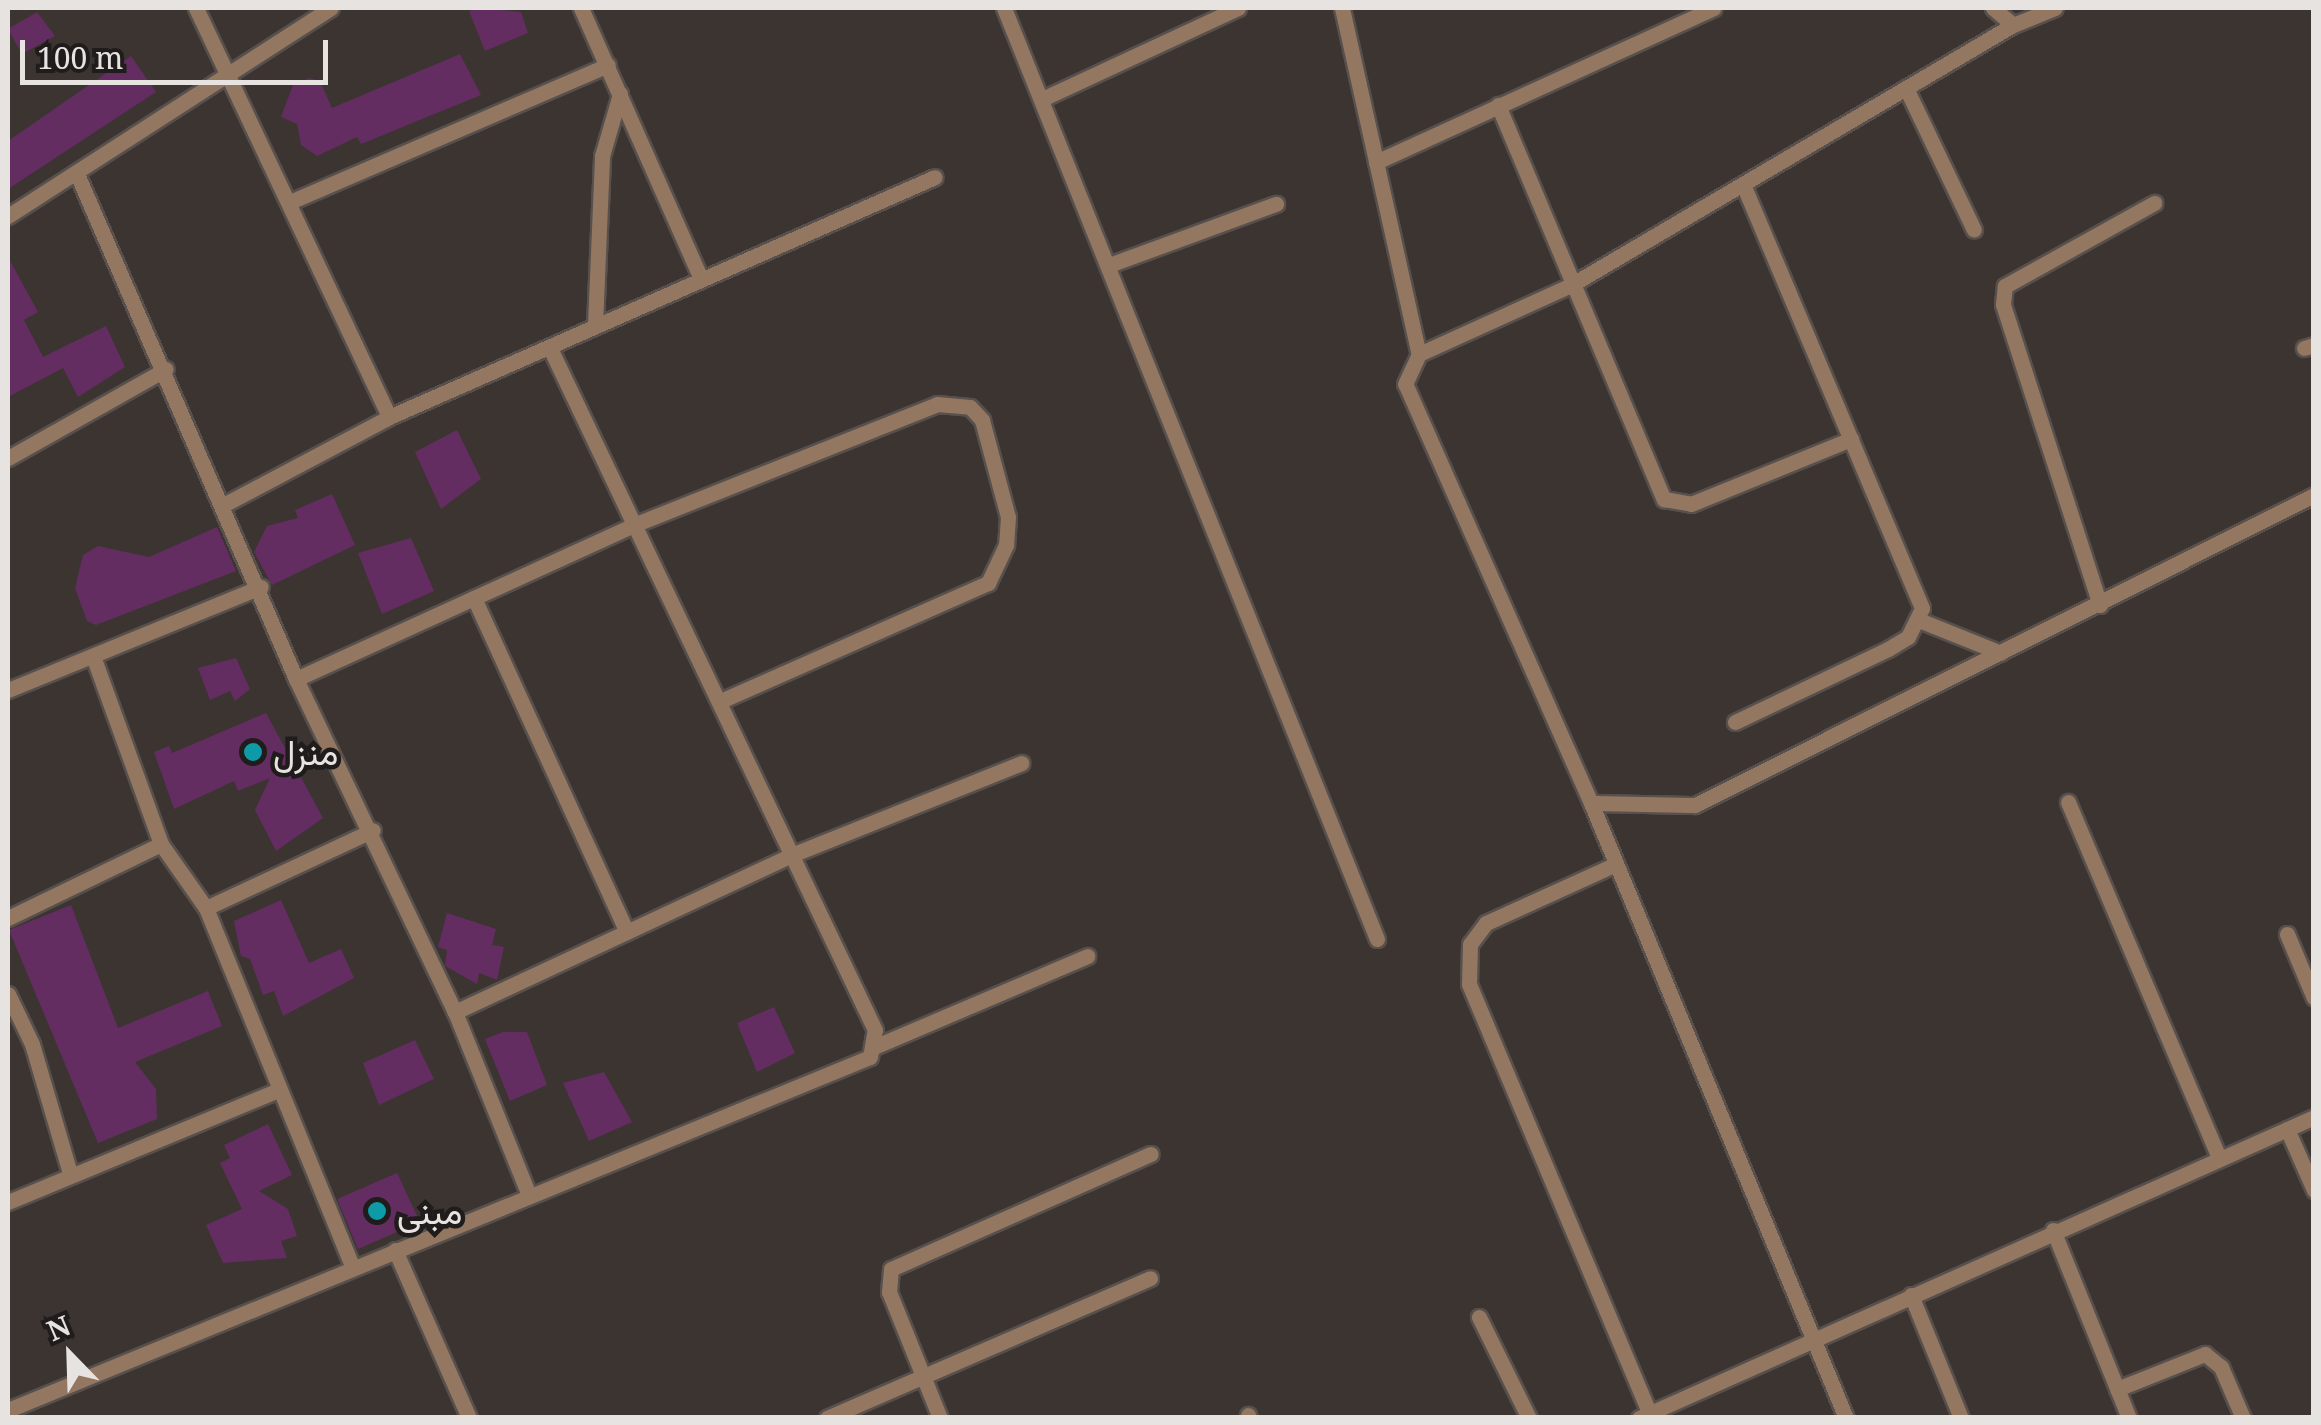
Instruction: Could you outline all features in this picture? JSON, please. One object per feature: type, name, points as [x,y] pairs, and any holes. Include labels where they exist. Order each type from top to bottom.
[{"type":"street","points":[[196,8],[389,418]]},
{"type":"street","points":[[8,216],[231,76],[331,8]]},
{"type":"street","points":[[581,8],[701,279]]},
{"type":"street","points":[[1004,8],[1377,939]]},
{"type":"street","points":[[1042,99],[1238,8]]},
{"type":"street","points":[[1342,8],[1419,354],[1405,384],[1407,401],[1591,802],[1846,1418]]},
{"type":"street","points":[[1376,162],[1714,8]]},
{"type":"street","points":[[1993,8],[2013,24]]},
{"type":"street","points":[[1419,354],[1571,285],[2013,24],[2055,8]]},
{"type":"street","points":[[290,202],[608,66]]},
{"type":"street","points":[[1906,88],[1974,230]]},
{"type":"street","points":[[596,325],[602,156],[620,94]]},
{"type":"street","points":[[1498,105],[1664,500],[1691,504],[1851,439]]},
{"type":"street","points":[[77,174],[261,587],[296,679],[373,830],[456,1012],[529,1195]]},
{"type":"street","points":[[223,505],[389,418],[934,177]]},
{"type":"street","points":[[1735,722],[1888,649],[1919,620],[1918,596],[1743,184]]},
{"type":"street","points":[[2100,605],[2003,304],[2005,286],[2154,203]]},
{"type":"street","points":[[1109,265],[1276,204]]},
{"type":"street","points":[[8,1410],[529,1195],[862,1064],[874,1047],[876,1030],[550,348]]},
{"type":"street","points":[[8,458],[166,369]]},
{"type":"street","points":[[296,679],[636,524],[936,404],[970,407],[982,420],[1008,517],[1006,545],[988,583],[721,701]]},
{"type":"street","points":[[1591,802],[1695,806],[2314,494]]},
{"type":"street","points":[[8,690],[261,587]]},
{"type":"street","points":[[474,598],[627,932]]},
{"type":"street","points":[[1919,620],[2001,653]]},
{"type":"street","points":[[92,656],[161,844],[206,908],[353,1268]]},
{"type":"street","points":[[456,1012],[794,854],[1021,764]]},
{"type":"street","points":[[2068,802],[2219,1158]]},
{"type":"street","points":[[206,908],[373,830]]},
{"type":"street","points":[[8,918],[161,844]]},
{"type":"street","points":[[1616,864],[1486,923],[1470,944],[1468,984],[1646,1416],[1810,1338],[2314,1117]]},
{"type":"street","points":[[2287,934],[2314,998]]},
{"type":"street","points":[[874,1047],[1087,956]]},
{"type":"street","points":[[8,994],[32,1044],[70,1173]]},
{"type":"street","points":[[8,1202],[70,1173],[278,1090]]},
{"type":"street","points":[[2287,1129],[2314,1190]]},
{"type":"street","points":[[940,1418],[889,1292],[892,1269],[1151,1154]]},
{"type":"street","points":[[2054,1230],[2128,1418]]},
{"type":"street","points":[[395,1250],[468,1418]]},
{"type":"street","points":[[827,1418],[1150,1278]]},
{"type":"street","points":[[1911,1295],[1961,1418]]},
{"type":"street","points":[[1479,1318],[1529,1418]]},
{"type":"street","points":[[2117,1389],[2205,1354],[2221,1366],[2243,1418]]},
{"type":"building","points":[[480,8],[521,12],[528,33],[485,51],[469,11]]},
{"type":"building","points":[[37,12],[55,36],[22,54],[8,29]]},
{"type":"building","points":[[460,54],[481,95],[361,144],[357,137],[317,156],[301,145],[297,124],[281,117],[293,85],[309,78],[320,81],[332,108]]},
{"type":"building","points":[[131,56],[156,92],[8,189],[8,141]]},
{"type":"building","points":[[8,257],[38,312],[24,320],[43,357],[106,326],[125,367],[78,397],[63,368],[8,397]]},
{"type":"building","points":[[457,430],[481,479],[441,509],[415,452]]},
{"type":"building","points":[[332,494],[355,545],[272,585],[254,552],[267,526],[298,518],[295,510]]},
{"type":"building","points":[[217,527],[236,571],[96,625],[87,621],[75,588],[83,555],[98,546],[149,557]]},
{"type":"building","points":[[411,538],[434,591],[382,614],[358,553]]},
{"type":"building","name":"منزل","points":[[236,658],[250,689],[235,701],[230,691],[210,700],[198,668]]},
{"type":"building","points":[[266,713],[323,818],[276,851],[255,810],[270,778],[238,791],[234,781],[174,809],[154,752],[169,746],[172,753]]},
{"type":"building","points":[[281,900],[309,963],[341,949],[354,978],[283,1016],[274,991],[263,995],[250,959],[241,956],[234,921]]},
{"type":"building","points":[[71,905],[118,1028],[208,991],[222,1026],[135,1062],[156,1089],[157,1119],[98,1143],[9,930]]},
{"type":"building","points":[[447,913],[496,929],[492,945],[504,947],[497,980],[479,973],[477,984],[445,966],[447,950],[438,947]]},
{"type":"building","points":[[774,1007],[795,1053],[757,1072],[737,1023]]},
{"type":"building","points":[[503,1032],[527,1032],[547,1085],[510,1101],[485,1039]]},
{"type":"building","points":[[415,1040],[434,1079],[379,1105],[363,1063]]},
{"type":"building","points":[[604,1072],[632,1122],[589,1141],[563,1083]]},
{"type":"building","points":[[268,1124],[292,1175],[259,1191],[288,1209],[297,1236],[281,1241],[287,1258],[223,1263],[206,1225],[242,1209],[220,1163],[230,1158],[224,1145]]},
{"type":"building","name":"مبنى","points":[[397,1173],[420,1222],[358,1249],[337,1199]]},
{"type":"place","name":"منزل","points":[[253,752]]},
{"type":"place","name":"مبنى","points":[[377,1211]]}]
